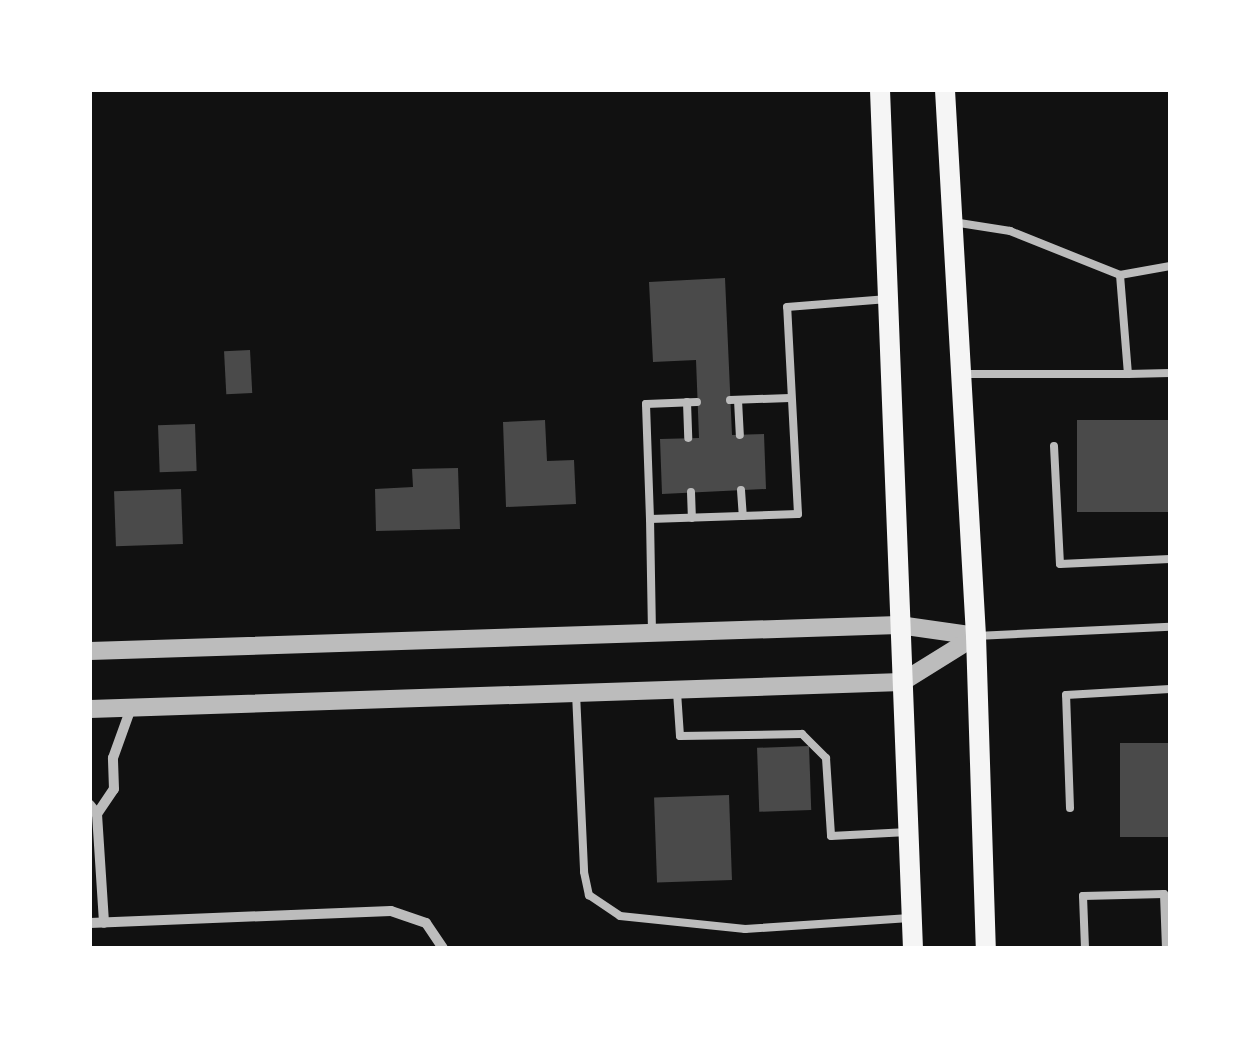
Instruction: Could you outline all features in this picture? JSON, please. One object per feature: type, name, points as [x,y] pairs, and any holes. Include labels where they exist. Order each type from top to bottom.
[{"type":"main road","points":[[880,90],[912,948]]},
{"type":"main road","points":[[930,90],[948,136]]},
{"type":"main road","points":[[945,90],[976,636],[986,948]]},
{"type":"street","points":[[90,651],[899,624],[976,636]]},
{"type":"street","points":[[90,709],[902,682],[976,636]]},
{"type":"street","points":[[104,923],[94,809],[114,789],[113,758],[131,708]]},
{"type":"street","points":[[90,923],[391,911],[426,923],[443,948]]},
{"type":"lane","points":[[953,222],[1010,231],[1120,275],[1170,266]]},
{"type":"lane","points":[[1120,275],[1128,374]]},
{"type":"lane","points":[[650,519],[798,514],[787,306],[888,299]]},
{"type":"lane","points":[[962,374],[1170,373]]},
{"type":"lane","points":[[740,435],[734,400],[790,398]]},
{"type":"lane","points":[[652,633],[646,404],[692,402],[688,438]]},
{"type":"lane","points":[[1054,446],[1060,564],[1170,559]]},
{"type":"lane","points":[[741,490],[743,516]]},
{"type":"lane","points":[[691,492],[692,518]]},
{"type":"lane","points":[[976,636],[1170,627]]},
{"type":"lane","points":[[1070,808],[1066,694],[1170,689]]},
{"type":"lane","points":[[676,690],[680,736],[802,734],[826,758],[831,836],[908,832]]},
{"type":"lane","points":[[576,693],[584,872],[589,894],[620,916],[745,929],[911,918]]},
{"type":"lane","points":[[1085,948],[1083,896],[1167,894],[1166,948]]},
{"type":"building","points":[[725,278],[732,435],[764,434],[766,489],[662,494],[660,439],[699,438],[696,360],[653,362],[649,282]]},
{"type":"building","points":[[250,350],[252,393],[226,394],[224,351]]},
{"type":"building","points":[[545,420],[547,461],[574,460],[576,504],[506,507],[503,422]]},
{"type":"building","points":[[1077,420],[1170,420],[1170,512],[1077,512]]},
{"type":"building","points":[[195,424],[197,471],[160,472],[158,425]]},
{"type":"building","points":[[458,468],[460,529],[376,531],[375,489],[413,487],[412,469]]},
{"type":"building","points":[[181,489],[183,544],[116,546],[114,491]]},
{"type":"building","points":[[1120,743],[1170,743],[1170,837],[1120,837]]},
{"type":"building","points":[[809,746],[811,810],[759,812],[757,748]]},
{"type":"building","points":[[729,795],[732,880],[657,883],[654,798]]}]
